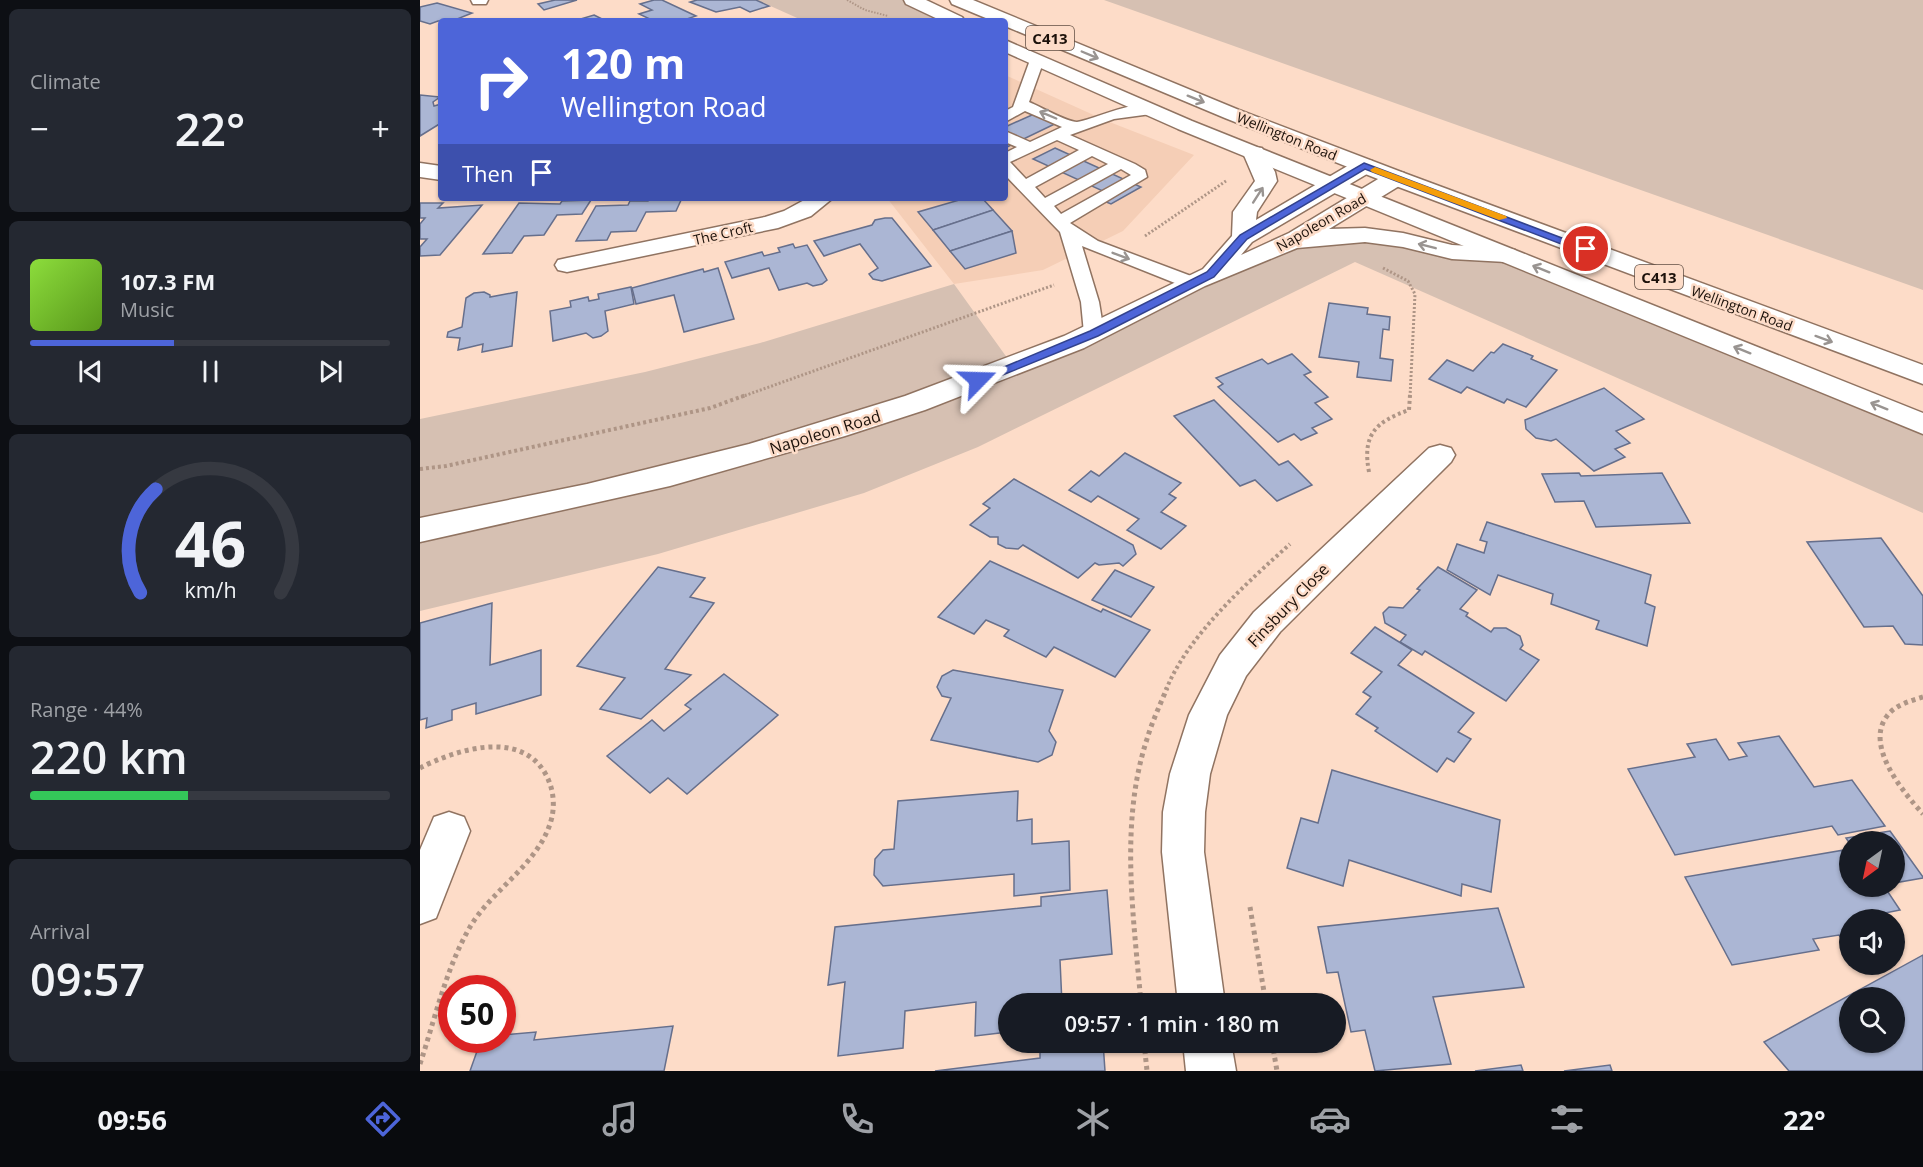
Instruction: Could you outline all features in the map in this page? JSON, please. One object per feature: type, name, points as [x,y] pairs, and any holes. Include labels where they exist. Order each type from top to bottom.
[{"type":"main road","points":[[912,0],[950,18]]},
{"type":"main road","name":"Wellington Road","points":[[958,0],[1001,18]]},
{"type":"main road","name":"Wellington Road","points":[[1008,21],[1364,166],[1923,375]]},
{"type":"main road","name":"Wellington Road","points":[[1008,46],[1151,110],[1331,185],[1923,424]]},
{"type":"main road","points":[[1244,237],[1245,212],[1266,181],[1254,153]]},
{"type":"main road","name":"Napoleon Road","points":[[1201,279],[1244,237],[1364,166]]},
{"type":"main road","points":[[420,170],[438,173]]},
{"type":"main road","name":"Napoleon Road","points":[[420,530],[566,501],[756,453],[959,388],[1094,333],[1201,279],[1283,246],[1396,178]]},
{"type":"main road","name":"The Croft","points":[[567,265],[625,264],[691,241],[783,219],[818,201]]},
{"type":"main road","points":[[1283,246],[1321,237],[1365,235],[1404,240],[1452,252],[1506,255]]},
{"type":"main road","name":"Finsbury Close","points":[[1201,993],[1183,852],[1184,812],[1190,774],[1208,715],[1233,666],[1267,622],[1440,455]]},
{"type":"main road","points":[[420,903],[449,831]]},
{"type":"main road","points":[[1209,1053],[1211,1071]]},
{"type":"lane","points":[[1008,116],[1014,113],[1021,104],[1037,60]]},
{"type":"lane","points":[[1021,104],[1075,127]]},
{"type":"lane","points":[[1008,158],[1075,127],[1114,114],[1151,110]]},
{"type":"lane","points":[[1008,118],[1099,153],[1138,173],[1137,180],[1064,227]]},
{"type":"lane","points":[[1008,137],[1031,148]]},
{"type":"lane","points":[[1025,186],[1099,153]]},
{"type":"lane","points":[[1025,186],[1099,153]]},
{"type":"lane","points":[[1025,186],[1064,227],[1092,245],[1201,279]]},
{"type":"lane","points":[[1064,227],[1090,302],[1094,333]]},
{"type":"path","points":[[847,0],[865,10],[893,18]]},
{"type":"path","points":[[1143,237],[1230,178]]},
{"type":"path","points":[[1382,267],[1389,273],[1408,281],[1415,294]]},
{"type":"path","points":[[420,469],[446,466],[710,408],[1063,282]]},
{"type":"path","points":[[1923,697],[1911,699],[1891,713],[1879,735],[1880,752],[1895,781],[1907,798],[1923,814]]},
{"type":"path","points":[[420,768],[453,752],[474,748],[496,748],[518,752],[533,759],[544,769],[551,783],[554,797],[549,824],[543,840],[517,874],[486,904],[462,943],[420,1064]]},
{"type":"path","points":[[1250,907],[1264,993]]},
{"type":"path","points":[[1145,1053],[1147,1071]]},
{"type":"path","points":[[1274,1053],[1277,1071]]},
{"type":"shaded area","points":[[757,0],[912,0],[950,18],[797,18]]},
{"type":"shaded area","points":[[1104,0],[1923,0],[1923,290]]},
{"type":"shaded area","points":[[1008,76],[1107,121],[1194,155],[1123,231],[1043,270],[954,284],[889,201],[1008,201]]},
{"type":"shaded area","points":[[1321,237],[1506,255],[1923,424],[1923,513],[1355,262],[978,447],[864,493],[658,554],[420,611],[420,419],[645,372],[760,343],[954,284],[1013,366],[1150,306]]},
{"type":"building","points":[[555,0],[577,0],[544,10],[538,4]]},
{"type":"building","points":[[662,0],[696,16],[648,18],[639,14],[652,10],[640,4]]},
{"type":"building","points":[[756,0],[769,6],[750,12],[740,7],[716,12],[690,2]]},
{"type":"building","points":[[437,3],[472,13],[460,18],[438,18],[438,21],[430,24],[420,21],[420,7]]},
{"type":"building","points":[[594,15],[600,18],[584,18]]},
{"type":"building","points":[[420,95],[438,97],[433,102],[434,106],[438,105],[438,125],[420,136]]},
{"type":"building","points":[[1043,110],[1065,119],[1008,147],[1008,126]]},
{"type":"building","points":[[1055,148],[1141,187],[1111,204],[1094,197],[1103,191],[1033,159]]},
{"type":"building","points":[[562,201],[590,201],[582,214],[557,215],[544,235],[524,236],[512,253],[483,254],[519,203],[560,204]]},
{"type":"building","points":[[630,201],[681,201],[676,211],[646,212],[636,231],[611,232],[607,240],[576,241],[596,206],[628,205]]},
{"type":"building","points":[[956,201],[985,201],[993,210],[933,230],[918,212]]},
{"type":"building","points":[[420,203],[443,203],[438,208],[482,205],[440,255],[420,256],[420,247],[427,239],[420,239],[420,224],[425,218],[420,218]]},
{"type":"building","points":[[993,210],[1012,231],[950,251],[933,230]]},
{"type":"building","points":[[892,218],[931,266],[882,281],[873,279],[869,274],[878,268],[860,244],[824,256],[814,241],[872,225],[875,220]]},
{"type":"building","points":[[1012,231],[1016,253],[965,269],[950,251]]},
{"type":"building","points":[[793,244],[795,248],[807,245],[827,280],[813,286],[807,283],[779,290],[769,268],[732,278],[725,262],[762,252],[764,256],[780,252],[778,248]]},
{"type":"building","points":[[718,268],[734,319],[684,332],[674,295],[636,304],[632,288],[703,269],[704,272]]},
{"type":"building","points":[[631,287],[634,304],[605,311],[608,331],[601,336],[593,338],[586,333],[553,341],[550,311],[571,307],[570,301],[588,297],[589,301],[599,299],[598,294]]},
{"type":"building","points":[[484,292],[490,297],[517,292],[512,346],[482,352],[483,344],[458,350],[460,338],[447,337],[448,332],[462,327],[466,298],[474,293]]},
{"type":"building","points":[[1329,303],[1368,308],[1367,314],[1390,317],[1389,330],[1383,329],[1380,358],[1393,360],[1391,381],[1357,377],[1359,362],[1319,357]]},
{"type":"building","points":[[1503,344],[1533,356],[1531,359],[1557,370],[1526,407],[1507,399],[1504,403],[1467,387],[1461,393],[1429,379],[1447,360],[1473,371],[1491,352],[1494,353]]},
{"type":"building","points":[[1292,354],[1311,372],[1304,375],[1328,397],[1315,403],[1332,419],[1312,428],[1317,433],[1301,440],[1294,434],[1278,442],[1218,387],[1223,384],[1216,378],[1262,359],[1268,364]]},
{"type":"building","points":[[1604,388],[1644,419],[1616,431],[1630,443],[1615,449],[1625,457],[1594,471],[1556,439],[1551,441],[1536,438],[1526,429],[1525,420]]},
{"type":"building","points":[[1214,400],[1279,465],[1288,461],[1312,485],[1277,501],[1255,480],[1240,486],[1174,416]]},
{"type":"building","points":[[1125,453],[1181,483],[1169,494],[1176,498],[1161,512],[1186,526],[1161,549],[1127,530],[1139,519],[1098,496],[1091,502],[1069,490],[1091,471],[1099,476]]},
{"type":"building","points":[[1579,473],[1581,476],[1662,473],[1690,523],[1596,527],[1584,501],[1555,502],[1542,474]]},
{"type":"building","points":[[1014,479],[1133,545],[1136,554],[1123,566],[1119,563],[1099,565],[1095,563],[1078,578],[1023,545],[1018,549],[1006,548],[998,544],[998,537],[990,537],[970,525],[990,508],[983,504]]},
{"type":"building","points":[[1487,522],[1651,575],[1645,603],[1655,607],[1647,646],[1596,629],[1599,621],[1551,604],[1553,594],[1498,575],[1490,595],[1447,570],[1457,544],[1484,553],[1487,542],[1480,540]]},
{"type":"building","points":[[1881,538],[1923,596],[1923,645],[1905,644],[1893,626],[1864,627],[1807,542]]},
{"type":"building","points":[[990,561],[1101,612],[1103,609],[1150,630],[1115,677],[1054,647],[1046,657],[1004,636],[1009,630],[986,620],[974,634],[938,617]]},
{"type":"building","points":[[658,567],[705,578],[690,597],[714,603],[665,669],[691,675],[641,719],[600,709],[625,678],[577,666]]},
{"type":"building","points":[[1438,567],[1477,590],[1460,609],[1468,613],[1466,616],[1491,632],[1494,628],[1506,628],[1520,636],[1523,645],[1520,649],[1539,660],[1506,701],[1425,651],[1422,655],[1400,642],[1406,635],[1385,623],[1383,613],[1389,607],[1403,608]]},
{"type":"building","points":[[1115,570],[1154,587],[1131,617],[1092,600]]},
{"type":"building","points":[[492,603],[490,665],[541,650],[541,695],[476,714],[476,703],[452,710],[452,720],[426,728],[427,718],[420,720],[420,623]]},
{"type":"building","points":[[1375,627],[1412,650],[1398,665],[1474,713],[1458,732],[1471,739],[1454,762],[1447,758],[1437,772],[1375,731],[1378,728],[1356,714],[1371,697],[1363,692],[1382,672],[1351,653]]},
{"type":"building","points":[[953,670],[1063,690],[1049,731],[1056,742],[1052,755],[1038,762],[931,740],[951,698],[942,696],[937,687],[942,676]]},
{"type":"building","points":[[724,674],[778,715],[687,794],[668,778],[650,793],[607,756],[652,720],[664,731],[691,709],[685,705]]},
{"type":"building","points":[[1779,736],[1814,787],[1852,780],[1885,826],[1859,831],[1839,831],[1838,835],[1832,826],[1675,855],[1628,769],[1695,757],[1687,744],[1716,739],[1729,760],[1747,756],[1738,743]]},
{"type":"building","points":[[1332,770],[1500,820],[1491,892],[1462,884],[1461,896],[1349,860],[1343,886],[1287,868],[1301,818],[1318,823]]},
{"type":"building","points":[[1018,791],[1017,821],[1032,819],[1032,844],[1069,841],[1070,890],[1014,896],[1014,874],[883,886],[874,875],[875,859],[883,850],[894,849],[898,801]]},
{"type":"building","points":[[1839,851],[1839,897],[1891,897],[1899,909],[1839,909],[1839,935],[1813,939],[1819,950],[1732,965],[1685,877]]},
{"type":"building","points":[[1905,852],[1923,877],[1905,881]]},
{"type":"building","points":[[1107,890],[1112,954],[1060,960],[1062,993],[998,993],[998,1033],[975,1036],[976,1002],[905,1011],[903,1048],[838,1056],[845,982],[828,985],[835,927],[1041,906],[1041,897]]},
{"type":"building","points":[[1498,908],[1524,987],[1433,997],[1451,1064],[1375,1071],[1365,1030],[1351,1032],[1346,1009],[1346,993],[1343,993],[1338,972],[1327,973],[1318,927]]},
{"type":"building","points":[[1923,955],[1923,1071],[1789,1071],[1764,1042],[1839,1001],[1839,1053],[1905,1053],[1905,987],[1865,987],[1886,975],[1905,975],[1905,965]]},
{"type":"building","points":[[673,1026],[664,1071],[470,1071],[476,1053],[516,1053],[516,1034],[536,1032],[534,1040]]},
{"type":"building","points":[[1040,1053],[1104,1053],[1105,1071],[935,1071],[1040,1058]]},
{"type":"building","points":[[1521,1065],[1523,1071],[1475,1071]]},
{"type":"building","points":[[1610,1065],[1612,1071],[1564,1071]]},
{"type":"slow traffic","points":[[1375,170],[1502,218]]},
{"type":"route","points":[[978,380],[1094,333],[1211,274],[1244,237],[1364,166],[1586,249]]}]
